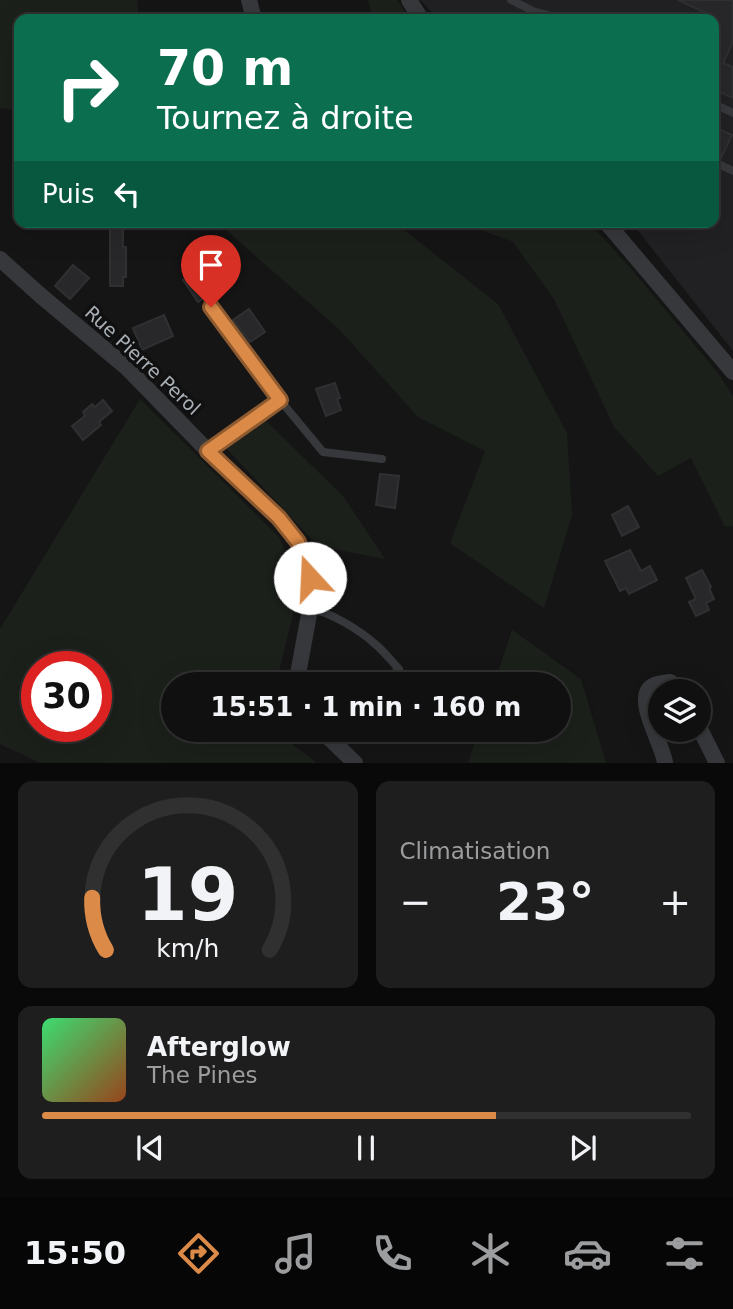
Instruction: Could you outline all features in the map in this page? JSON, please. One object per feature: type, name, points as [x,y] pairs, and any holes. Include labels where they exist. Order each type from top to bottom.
[{"type":"street","points":[[611,228],[733,372]]},
{"type":"street","name":"Rue Pierre Perol","points":[[0,259],[125,367],[279,518],[298,542],[310,578],[310,609],[298,672]]},
{"type":"street","points":[[648,692],[645,699],[648,712]]},
{"type":"street","points":[[333,742],[355,763]]},
{"type":"street","points":[[659,742],[666,763]]},
{"type":"street","points":[[707,742],[717,763]]},
{"type":"lane","points":[[512,0],[533,14]]},
{"type":"lane","points":[[211,307],[280,400],[323,452],[382,459]]},
{"type":"lane","points":[[208,451],[280,400]]},
{"type":"lane","points":[[310,609],[347,624],[375,644],[399,669],[396,672]]},
{"type":"shaded area","points":[[0,0],[137,0],[138,14],[14,14],[14,109],[0,108]]},
{"type":"shaded area","points":[[368,0],[397,0],[407,14],[372,14]]},
{"type":"shaded area","points":[[420,0],[733,0],[733,351],[636,228],[719,228],[719,14],[434,14]]},
{"type":"shaded area","points":[[233,228],[402,228],[498,304],[567,433],[572,515],[544,608],[450,543],[485,451],[418,417],[340,330],[227,231]]},
{"type":"shaded area","points":[[477,228],[594,228],[718,373],[733,396],[733,526],[725,527],[691,458],[658,476],[614,427],[554,299],[513,242]]},
{"type":"shaded area","points":[[140,399],[279,537],[300,585],[279,672],[161,672],[161,742],[291,742],[317,763],[40,763],[0,744],[0,629]]},
{"type":"shaded area","points":[[265,420],[343,496],[385,559],[318,546],[227,449]]},
{"type":"shaded area","points":[[512,630],[581,679],[606,763],[468,763],[475,742],[571,742],[571,672],[498,672]]},
{"type":"building","points":[[678,0],[733,0],[733,42],[723,63],[733,67],[733,98],[719,91],[719,14],[708,14]]},
{"type":"building","points":[[719,129],[732,135],[719,157]]},
{"type":"building","points":[[110,228],[123,228],[126,277],[123,277],[123,286],[110,286]]},
{"type":"building","points":[[73,265],[89,278],[70,299],[55,286]]},
{"type":"building","points":[[196,271],[211,293],[198,302],[183,280]]},
{"type":"building","points":[[249,309],[265,332],[250,342],[233,320]]},
{"type":"building","points":[[164,315],[173,336],[142,350],[133,328]]},
{"type":"building","points":[[335,383],[341,410],[326,416],[316,389]]},
{"type":"building","points":[[103,400],[112,411],[99,422],[101,425],[83,440],[72,426],[85,416],[83,412],[92,404],[95,407]]},
{"type":"building","points":[[380,474],[399,476],[395,508],[376,505]]},
{"type":"building","points":[[628,506],[639,527],[622,536],[612,515]]},
{"type":"building","points":[[630,550],[641,571],[650,566],[657,580],[629,594],[626,588],[620,591],[605,561]]},
{"type":"building","points":[[702,570],[714,599],[706,603],[709,610],[696,616],[689,602],[696,599],[686,578]]},
{"type":"route","points":[[211,307],[280,400],[208,451],[279,518],[298,542],[310,578]]}]
